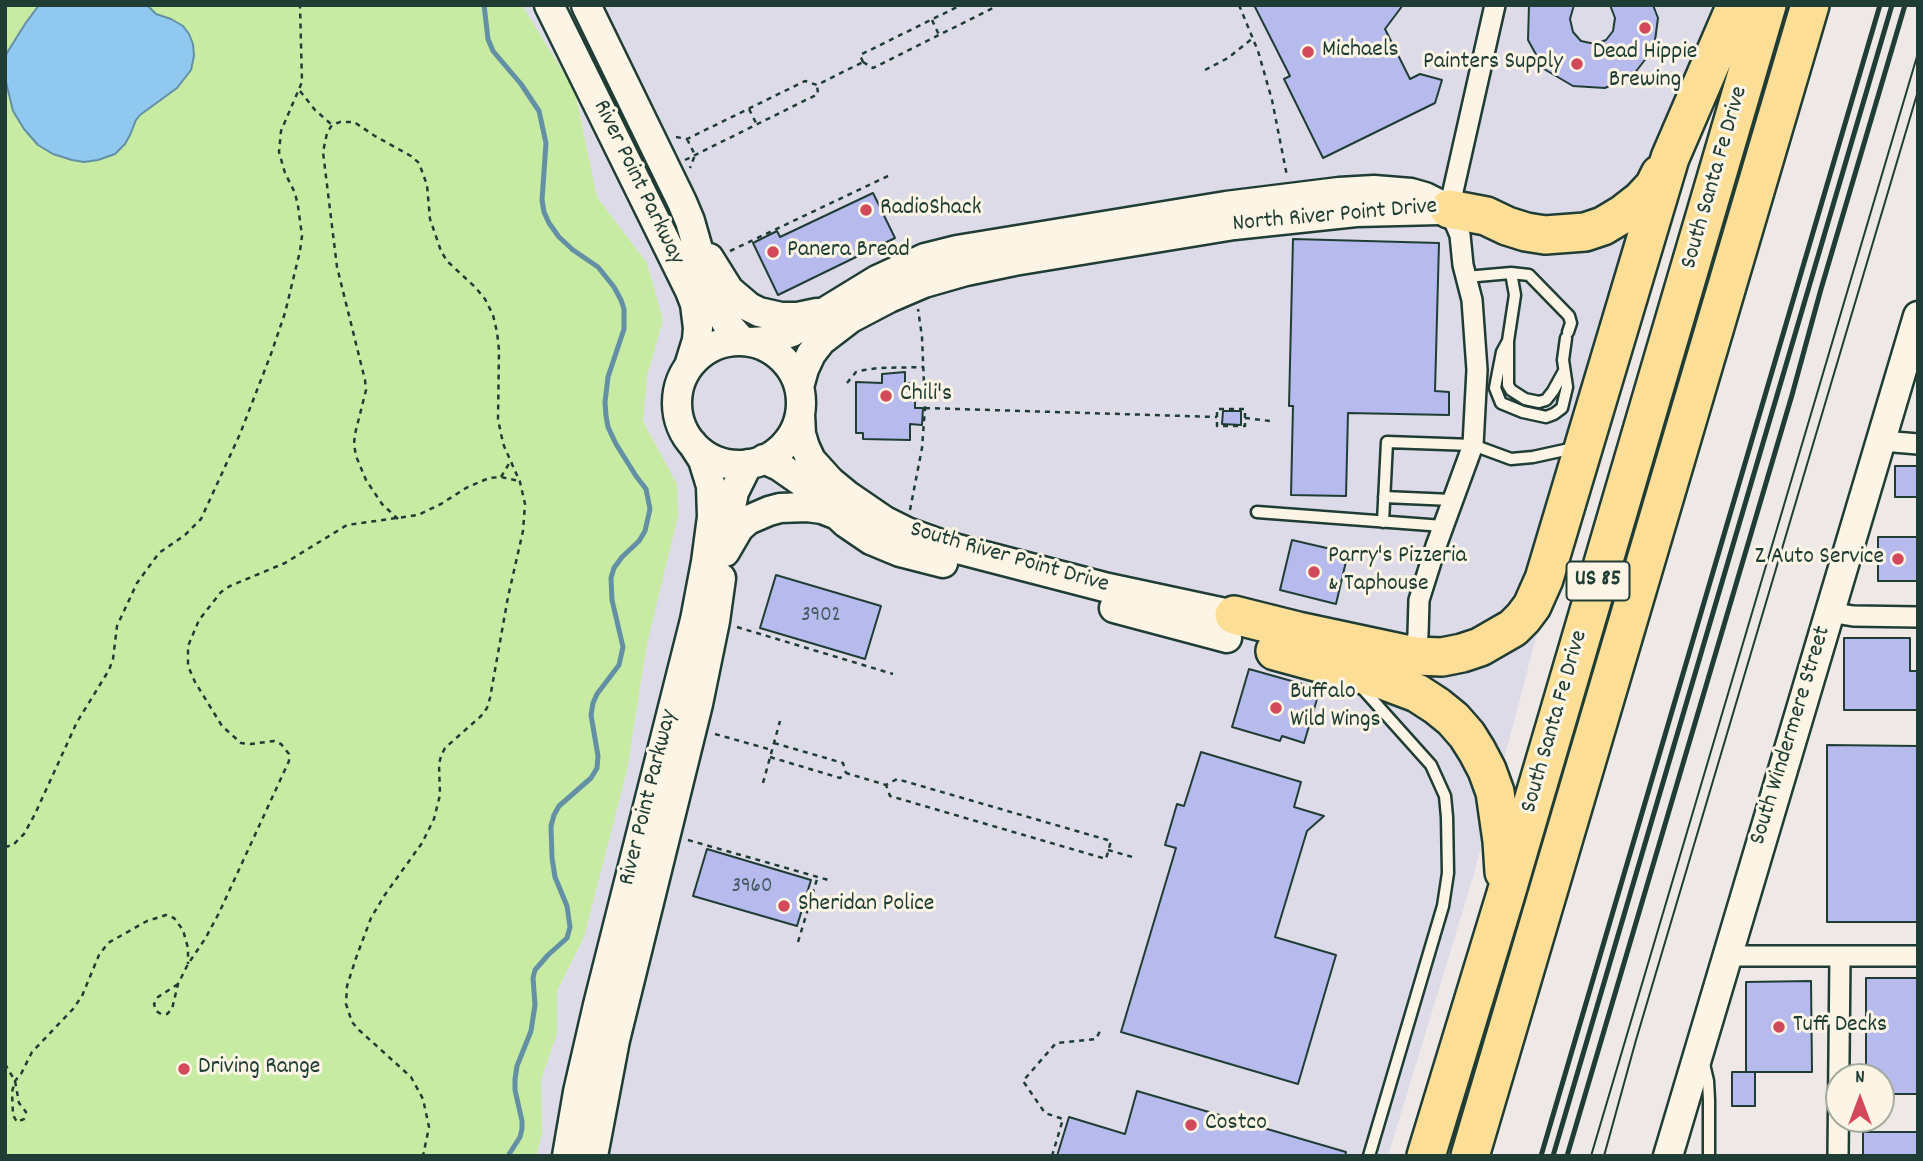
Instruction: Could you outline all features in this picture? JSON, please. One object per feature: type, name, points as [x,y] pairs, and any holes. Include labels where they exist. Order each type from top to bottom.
[{"type":"highway","points":[[1230,626],[1298,631],[1415,656],[1442,657],[1480,648],[1513,628],[1523,618],[1532,606],[1544,579],[1670,158],[1736,5]]},
{"type":"highway","name":"South Santa Fe Drive","points":[[1426,1156],[1505,897],[1767,5]]},
{"type":"highway","name":"South Santa Fe Drive","points":[[1470,1156],[1810,5]]},
{"type":"highway","points":[[1449,209],[1486,216],[1526,232],[1545,235],[1586,232],[1603,226],[1641,200],[1654,186],[1670,158]]},
{"type":"highway","points":[[1230,626],[1338,667],[1417,693],[1453,719],[1467,735],[1487,770],[1495,792],[1502,841],[1505,897]]},
{"type":"street","name":"River Point Parkway","points":[[549,5],[690,291],[698,328],[689,366]]},
{"type":"street","name":"River Point Parkway","points":[[586,5],[690,221],[712,298],[723,318],[746,342]]},
{"type":"street","points":[[1415,656],[1419,600],[1473,445],[1477,370],[1472,300],[1460,235],[1449,209],[1495,5]]},
{"type":"street","name":"North River Point Drive","points":[[746,342],[766,341],[802,327],[877,279],[936,255],[979,246],[1213,208],[1339,191],[1411,193],[1449,209]]},
{"type":"street","name":"North River Point Drive","points":[[799,401],[804,369],[821,341],[851,318],[889,298],[967,271],[1234,225],[1356,212],[1449,209]]},
{"type":"street","points":[[690,221],[721,278],[739,300],[749,307],[770,315],[786,317],[806,316],[830,308]]},
{"type":"street","name":"South Windermere Street","points":[[1668,1156],[1918,316]]},
{"type":"street","points":[[731,342],[746,342],[771,350],[790,368],[799,401],[793,433],[774,454],[756,461],[730,464],[718,461],[692,443],[683,429],[677,410],[678,390],[689,366],[703,353],[731,342]]},
{"type":"street","name":"South River Point Drive","points":[[799,401],[801,434],[811,460],[847,495],[885,521],[946,546],[1095,585],[1230,626]]},
{"type":"street","points":[[1882,441],[1918,444]]},
{"type":"street","name":"River Point Parkway","points":[[567,1156],[598,1005],[695,620],[706,562],[712,517],[711,486],[703,460],[692,443]]},
{"type":"street","name":"River Point Parkway","points":[[593,1156],[615,1040],[700,694],[718,601],[731,504],[734,492],[756,461]]},
{"type":"street","name":"South River Point Drive","points":[[756,461],[779,466],[871,540],[900,551],[1230,626]]},
{"type":"street","points":[[723,556],[739,527],[769,511],[812,507],[838,515]]},
{"type":"street","points":[[1829,612],[1853,616],[1918,617]]},
{"type":"street","points":[[1726,956],[1918,956]]},
{"type":"street","points":[[1838,1156],[1840,956]]},
{"type":"lane","points":[[1466,277],[1511,273],[1529,275],[1569,316],[1572,323],[1563,360],[1567,387],[1562,408],[1554,414],[1546,417],[1501,403],[1495,388],[1502,352],[1508,341]]},
{"type":"lane","points":[[1511,273],[1515,295],[1508,341],[1508,385],[1525,399],[1539,402],[1546,400],[1564,371]]},
{"type":"lane","points":[[1383,522],[1387,442],[1473,445],[1511,459],[1556,453],[1585,445]]},
{"type":"lane","points":[[1384,497],[1452,500]]},
{"type":"lane","points":[[1257,512],[1443,526]]},
{"type":"lane","points":[[1338,667],[1358,684],[1431,765],[1445,796],[1447,817],[1448,873],[1439,922],[1370,1156]]},
{"type":"lane","points":[[1699,1051],[1708,1081],[1709,1156]]},
{"type":"path","points":[[5,847],[13,845],[24,834],[76,723],[109,670],[117,626],[137,583],[159,554],[185,536],[201,519],[255,397],[285,313],[302,236],[295,193],[279,152],[281,131],[300,91],[303,73],[300,5]]},
{"type":"path","points":[[961,5],[860,55],[863,62],[873,68],[999,5]]},
{"type":"path","points":[[1239,5],[1253,38],[1272,100],[1287,180]]},
{"type":"path","points":[[932,20],[939,35]]},
{"type":"path","points":[[1205,70],[1228,58],[1253,38]]},
{"type":"path","points":[[817,85],[818,94],[695,155],[687,139],[806,81],[817,85],[863,62]]},
{"type":"path","points":[[300,91],[314,110],[332,125]]},
{"type":"path","points":[[749,109],[757,125]]},
{"type":"path","points":[[398,519],[382,504],[366,480],[354,444],[366,390],[365,380],[334,253],[323,152],[327,133],[332,125],[340,121],[354,122],[419,163],[427,185],[430,219],[441,251],[447,261],[485,299],[493,315],[499,350],[498,419],[504,446],[520,482],[525,504],[523,531],[487,708],[445,748],[439,764],[440,795],[435,819],[422,843],[371,918],[347,986],[346,1004],[352,1021],[411,1077],[423,1099],[429,1127],[424,1156]]},
{"type":"path","points":[[721,256],[888,176]]},
{"type":"path","points":[[909,512],[922,448],[925,408],[924,367],[917,306]]},
{"type":"path","points":[[847,383],[856,372],[863,370],[924,367]]},
{"type":"path","points":[[925,408],[1217,418]]},
{"type":"path","points":[[1217,409],[1245,409],[1245,426],[1217,426],[1217,418],[1217,409]]},
{"type":"path","points":[[1245,418],[1270,421]]},
{"type":"path","points":[[501,477],[511,460]]},
{"type":"path","points":[[178,984],[158,997],[154,1004],[156,1011],[167,1014],[172,1009],[178,984],[219,913],[289,761],[289,754],[281,744],[274,741],[251,744],[242,743],[232,737],[222,726],[195,682],[187,656],[192,635],[211,603],[230,586],[285,563],[347,525],[407,518],[430,511],[478,482],[501,477],[520,482]]},
{"type":"path","points":[[737,626],[893,674]]},
{"type":"path","points":[[762,783],[780,720]]},
{"type":"path","points":[[712,733],[772,750]]},
{"type":"path","points":[[774,743],[844,763],[846,773]]},
{"type":"path","points":[[770,757],[839,778],[846,773]]},
{"type":"path","points":[[846,773],[886,785],[897,779],[1111,841],[1106,859],[890,796],[886,785]]},
{"type":"path","points":[[685,839],[832,881]]},
{"type":"path","points":[[1108,850],[1136,858]]},
{"type":"path","points":[[798,942],[817,878]]},
{"type":"path","points":[[5,1063],[15,1080],[19,1102],[26,1112],[24,1119],[17,1122],[13,1115],[12,1092],[15,1080],[37,1046],[82,996],[103,948],[108,943],[147,921],[166,915],[174,918],[183,930],[188,948],[188,964]]},
{"type":"path","points":[[1052,1156],[1063,1119],[1045,1113],[1023,1080],[1056,1043],[1096,1039],[1100,1031]]},
{"type":"shaded area","points":[[522,5],[1725,5],[1544,607],[1473,877],[1388,1156],[536,1156],[542,1135],[541,1080],[557,1033],[557,991],[584,937],[627,770],[677,484],[643,421],[647,376],[663,320],[647,263],[597,197],[575,91]]},
{"type":"green space","points":[[5,5],[522,5],[575,91],[597,197],[647,263],[663,320],[647,376],[643,421],[677,484],[678,516],[647,644],[627,770],[584,937],[557,991],[557,1033],[541,1080],[542,1135],[536,1156],[5,1156]]},
{"type":"water","points":[[39,5],[147,5],[156,14],[183,26],[189,34],[194,56],[191,70],[177,88],[140,115],[125,144],[115,154],[84,162],[53,154],[38,145],[13,111],[5,78],[5,56]]},
{"type":"building","points":[[1254,5],[1403,5],[1385,29],[1410,79],[1420,74],[1442,80],[1435,103],[1323,158],[1284,79],[1290,76]]},
{"type":"building","points":[[1529,5],[1574,5],[1570,19],[1573,32],[1581,41],[1595,44],[1606,40],[1613,31],[1615,18],[1610,5],[1653,5],[1658,18],[1654,48],[1634,74],[1605,88],[1573,86],[1544,69],[1528,40]]},
{"type":"building","points":[[873,193],[895,238],[778,295],[753,243],[777,231],[780,237]]},
{"type":"building","points":[[1293,239],[1439,243],[1435,391],[1449,392],[1449,415],[1348,413],[1346,496],[1291,495],[1293,406],[1289,406]]},
{"type":"building","name":"Chili's","points":[[905,372],[905,383],[915,383],[915,408],[923,408],[922,425],[910,424],[910,440],[863,439],[863,433],[856,433],[856,382],[882,383],[882,374]]},
{"type":"building","points":[[1223,411],[1241,411],[1241,425],[1222,424]]},
{"type":"building","points":[[1895,466],[1918,466],[1918,497],[1895,497]]},
{"type":"building","name":"Z Auto Service","points":[[1878,537],[1918,537],[1918,581],[1878,581]]},
{"type":"building","name":"Parry's Pizzeria & Taphouse","points":[[1292,540],[1348,553],[1336,604],[1280,590]]},
{"type":"building","points":[[776,575],[881,606],[865,659],[760,628]]},
{"type":"building","points":[[1844,638],[1910,638],[1910,671],[1918,671],[1918,710],[1844,710]]},
{"type":"building","name":"Buffalo Wild Wings","points":[[1249,669],[1320,689],[1304,743],[1282,736],[1280,741],[1232,727]]},
{"type":"building","points":[[1827,745],[1918,746],[1918,922],[1827,922]]},
{"type":"building","points":[[1201,752],[1301,782],[1294,807],[1324,816],[1307,831],[1275,937],[1336,955],[1298,1084],[1121,1032],[1176,848],[1165,845],[1177,804],[1184,806]]},
{"type":"building","points":[[707,849],[811,880],[797,926],[693,896]]},
{"type":"building","points":[[1866,978],[1918,978],[1918,1094],[1895,1094],[1895,1063],[1866,1063]]},
{"type":"building","name":"Tuff Decks","points":[[1811,981],[1812,1072],[1746,1072],[1746,982]]},
{"type":"building","points":[[1732,1072],[1755,1072],[1755,1106],[1732,1106]]},
{"type":"building","name":"Costco","points":[[1137,1091],[1346,1152],[1345,1156],[1057,1156],[1069,1117],[1125,1134]]},
{"type":"building","points":[[1918,1132],[1918,1156],[1863,1156],[1863,1133]]},
{"type":"waterway","points":[[484,5],[488,39],[493,51],[521,84],[539,111],[546,143],[542,200],[549,223],[573,250],[598,267],[614,287],[624,309],[624,329],[608,377],[606,416],[616,444],[646,489],[650,509],[645,531],[614,568],[611,578],[612,600],[623,647],[619,665],[593,703],[591,715],[598,756],[597,768],[591,778],[559,806],[551,826],[555,877],[567,906],[570,927],[567,938],[535,970],[535,1005],[531,1031],[517,1066],[515,1079],[522,1129],[508,1156]]},
{"type":"tram line","points":[[1591,1156],[1918,53]]},
{"type":"tram line","points":[[1604,1156],[1636,1040],[1918,91]]},
{"type":"railway","points":[[1541,1156],[1880,5]]},
{"type":"railway","points":[[1553,1156],[1892,5]]},
{"type":"railway","points":[[1567,1156],[1905,5]]},
{"type":"place","name":"Dead Hippie Brewing","points":[[1645,28]]},
{"type":"place","name":"Michaels","points":[[1308,52]]},
{"type":"place","name":"Painters Supply","points":[[1577,64]]},
{"type":"place","name":"RadioShack","points":[[866,210]]},
{"type":"place","name":"Panera Bread","points":[[773,252]]},
{"type":"place","name":"Chili's","points":[[886,396]]},
{"type":"place","name":"Z Auto Service","points":[[1898,559]]},
{"type":"place","name":"Parry's Pizzeria & Taphouse","points":[[1314,572]]},
{"type":"place","name":"Buffalo Wild Wings","points":[[1276,708]]},
{"type":"place","name":"Sheridan Police","points":[[784,906]]},
{"type":"place","name":"Tuff Decks","points":[[1779,1027]]},
{"type":"place","name":"Driving Range","points":[[184,1069]]},
{"type":"place","name":"Costco","points":[[1191,1125]]}]
